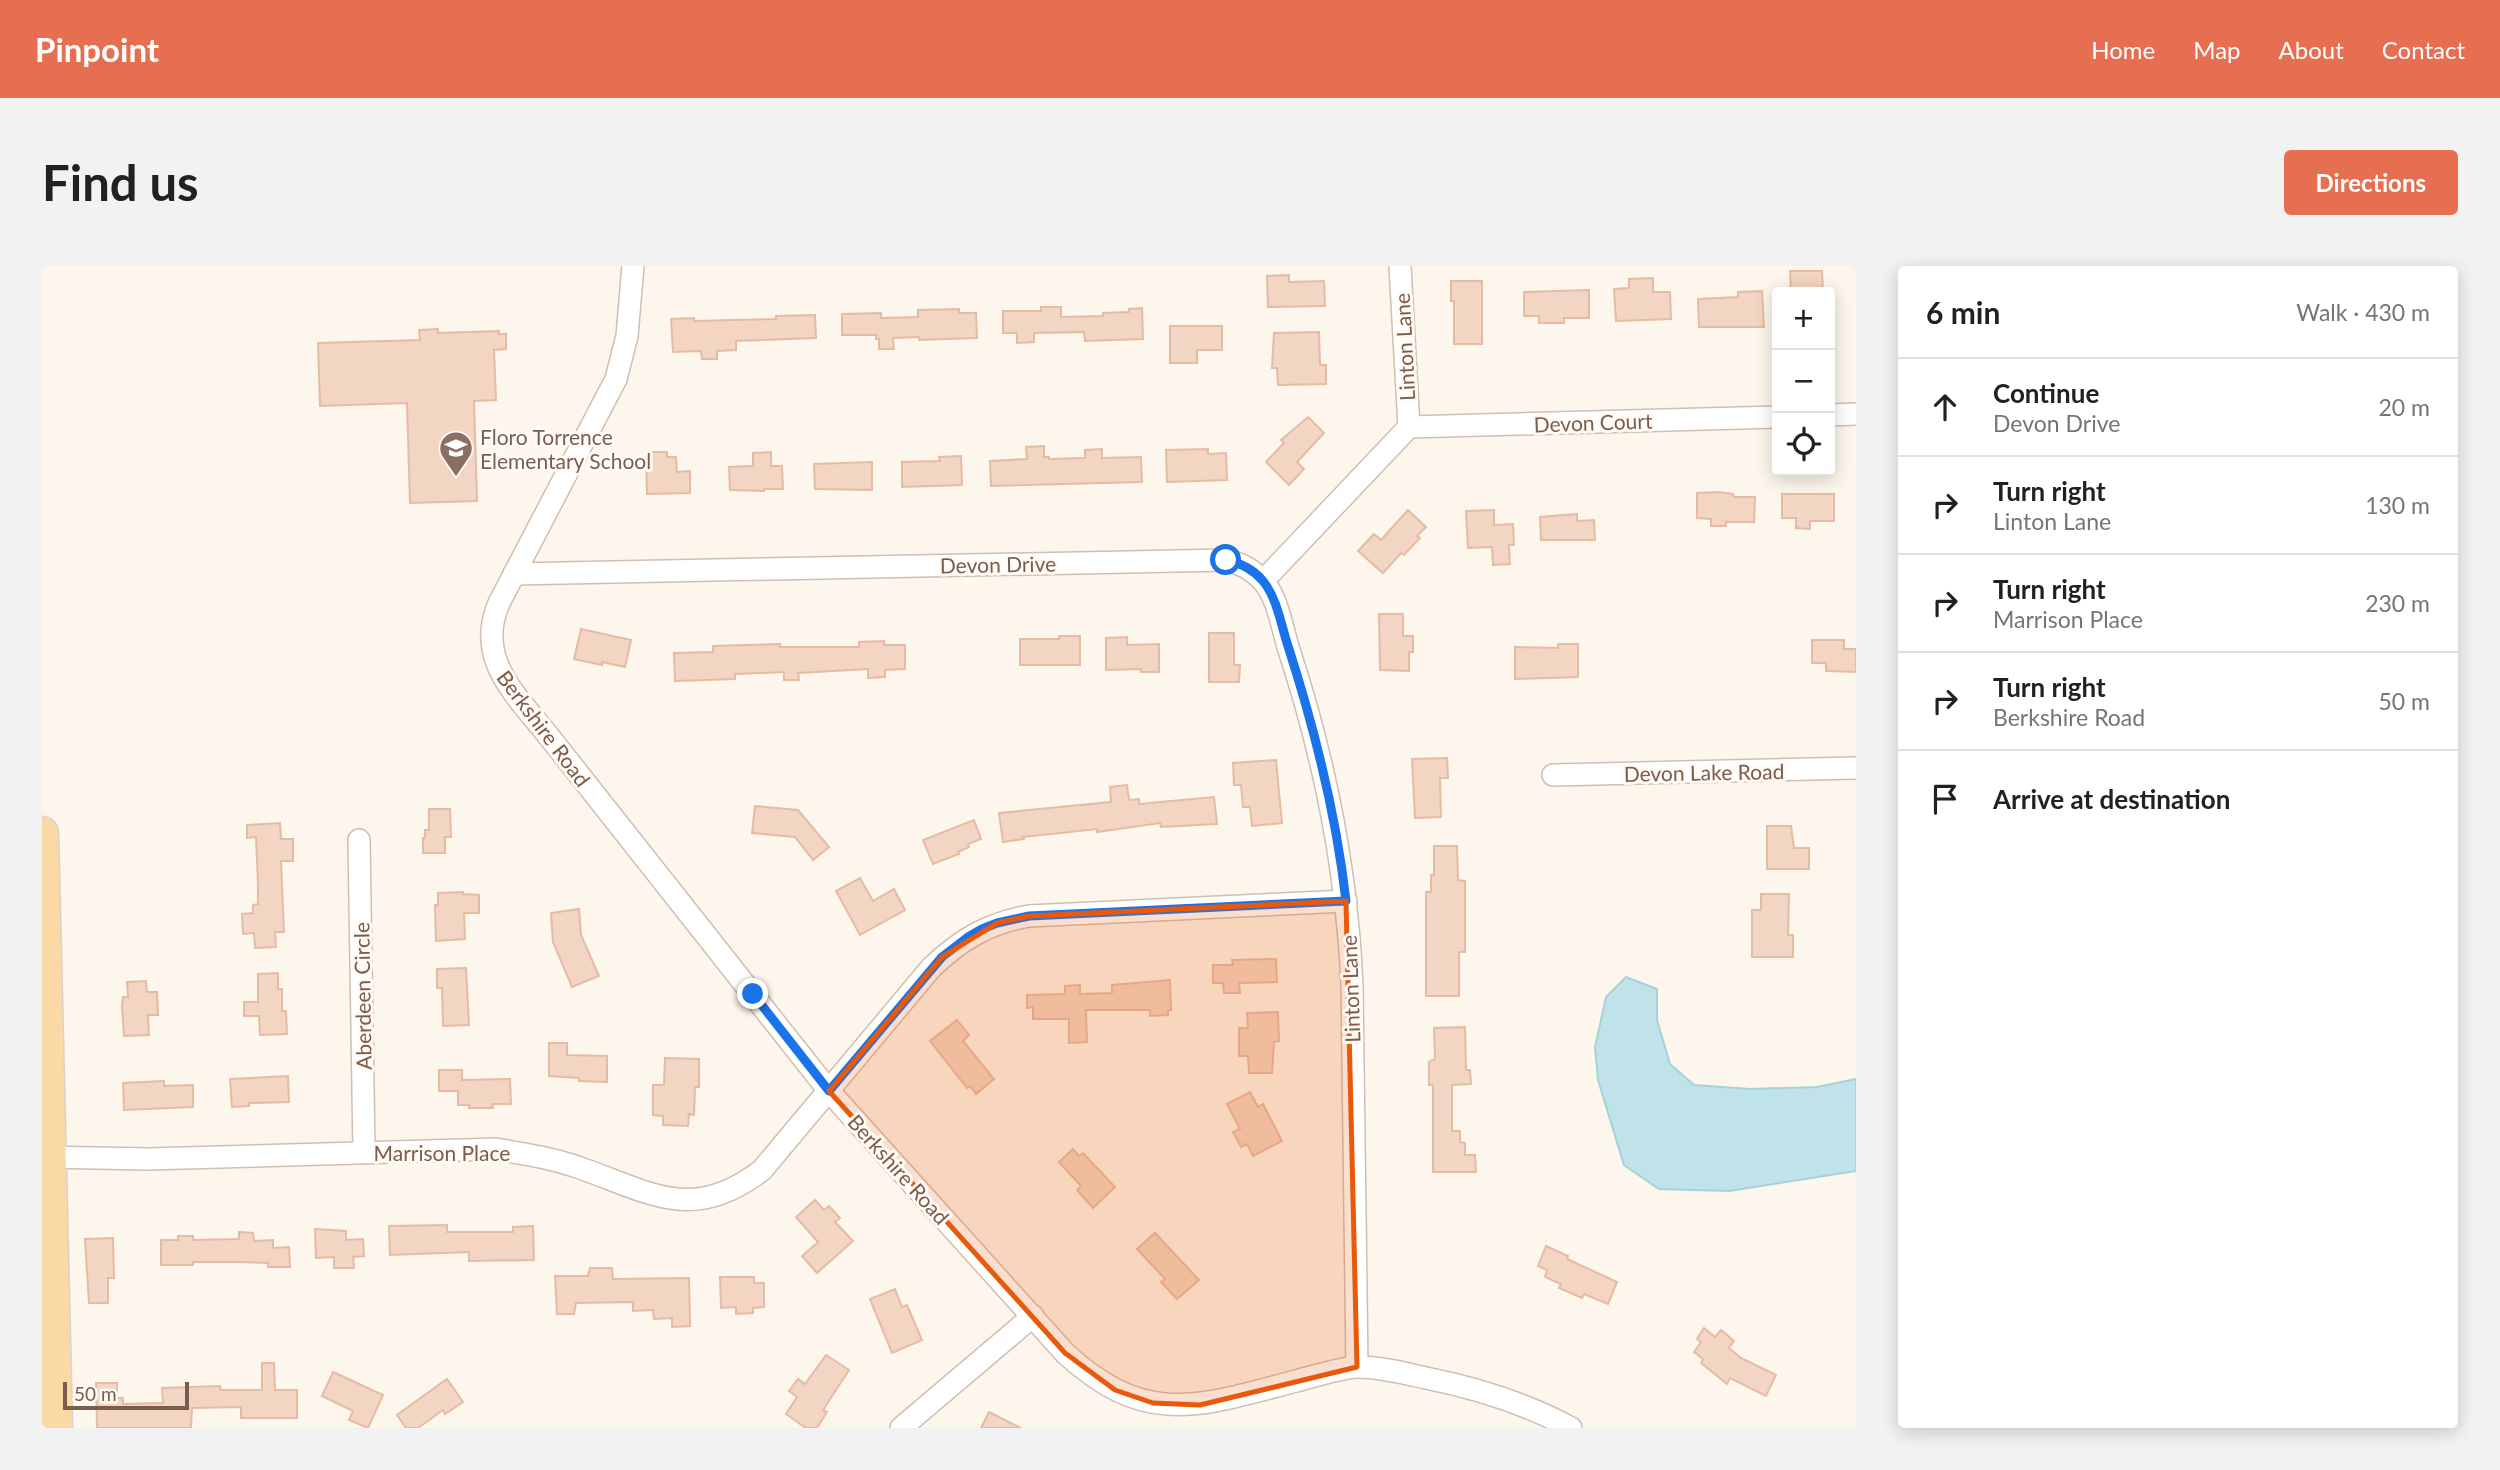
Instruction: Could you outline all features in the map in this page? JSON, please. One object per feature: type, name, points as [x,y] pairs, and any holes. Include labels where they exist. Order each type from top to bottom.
[{"type":"main road","points":[[42,833],[46,1157],[56,1428]]},
{"type":"street","name":"Berkshire Road","points":[[633,266],[627,336],[616,379],[499,603],[492,625],[492,651],[506,681],[829,1091],[1065,1353],[1101,1383],[1153,1403],[1200,1405],[1357,1367],[1412,1374],[1466,1386],[1534,1410],[1571,1428]]},
{"type":"street","name":"Linton Lane","points":[[1400,266],[1409,427]]},
{"type":"street","points":[[1835,415],[1856,415]]},
{"type":"street","name":"Devon Court","points":[[1409,427],[1772,417]]},
{"type":"street","points":[[1263,581],[1409,427]]},
{"type":"street","name":"Devon Drive","points":[[514,574],[1226,560],[1236,562],[1254,572],[1263,581]]},
{"type":"street","name":"Linton Lane","points":[[1263,581],[1271,595],[1318,744],[1336,827],[1346,901],[1352,999],[1357,1367]]},
{"type":"street","name":"Devon Lake Road","points":[[1553,775],[1856,768]]},
{"type":"street","name":"Aberdeen Circle","points":[[359,839],[364,1153]]},
{"type":"street","name":"Marrison Place","points":[[46,1157],[148,1159],[496,1149],[520,1152],[582,1169],[652,1196],[691,1199],[722,1193],[751,1179],[762,1170],[942,957],[968,937],[997,923],[1029,916],[1346,901]]},
{"type":"street","points":[[901,1428],[1033,1316]]},
{"type":"highlighted area","points":[[1346,901],[1357,1367],[1200,1405],[1153,1403],[1115,1390],[1065,1353],[829,1091],[942,957],[997,923],[1029,916]]},
{"type":"water","points":[[1626,977],[1657,989],[1657,1020],[1670,1064],[1694,1085],[1750,1089],[1817,1087],[1856,1079],[1856,1171],[1729,1191],[1659,1189],[1624,1165],[1598,1080],[1595,1047],[1606,997]]},
{"type":"building","points":[[1790,271],[1822,271],[1823,287],[1791,287]]},
{"type":"building","points":[[1289,275],[1289,282],[1324,281],[1325,306],[1268,307],[1267,276]]},
{"type":"building","points":[[1653,278],[1653,292],[1670,292],[1671,319],[1616,321],[1614,289],[1629,288],[1629,279]]},
{"type":"building","points":[[1451,281],[1482,281],[1482,344],[1454,344]]},
{"type":"building","points":[[1589,290],[1589,318],[1564,318],[1564,323],[1539,323],[1539,316],[1524,316],[1524,292]]},
{"type":"building","points":[[1762,291],[1764,327],[1699,327],[1698,299],[1738,297],[1738,292]]},
{"type":"building","points":[[1041,307],[1061,307],[1061,317],[1103,316],[1103,313],[1129,312],[1129,309],[1142,308],[1143,339],[1085,341],[1084,332],[1034,333],[1034,342],[1017,343],[1017,333],[1003,333],[1003,311],[1041,311]]},
{"type":"building","points":[[959,309],[959,313],[976,313],[977,338],[893,338],[894,349],[879,349],[876,335],[842,335],[842,314],[881,313],[881,318],[918,317],[918,310]]},
{"type":"building","points":[[815,315],[816,338],[736,341],[736,350],[717,351],[717,359],[702,359],[701,351],[673,352],[671,319],[776,319],[776,316]]},
{"type":"building","points":[[1170,326],[1222,326],[1222,350],[1197,350],[1197,363],[1170,363]]},
{"type":"building","points":[[438,329],[438,333],[499,331],[499,334],[506,334],[506,349],[494,350],[496,400],[474,401],[477,501],[410,503],[407,403],[320,406],[318,343],[420,340],[419,330]]},
{"type":"building","points":[[1319,332],[1320,365],[1326,365],[1326,384],[1278,385],[1277,368],[1272,368],[1274,333]]},
{"type":"building","points":[[1308,417],[1324,433],[1297,462],[1304,469],[1289,485],[1266,462],[1284,443],[1281,440]]},
{"type":"building","points":[[1044,446],[1044,457],[1049,459],[1085,458],[1085,450],[1102,449],[1102,458],[1141,457],[1142,482],[991,486],[990,461],[1027,459],[1026,447]]},
{"type":"building","points":[[1208,449],[1208,454],[1226,453],[1227,480],[1167,482],[1166,450]]},
{"type":"building","points":[[646,452],[667,452],[667,457],[676,457],[677,472],[690,471],[690,493],[647,494]]},
{"type":"building","points":[[771,452],[771,466],[782,466],[783,489],[730,490],[729,467],[753,466],[753,453]]},
{"type":"building","points":[[961,456],[962,485],[902,487],[902,462],[940,461],[939,457]]},
{"type":"building","points":[[872,462],[872,490],[815,489],[814,464]]},
{"type":"building","points":[[1697,493],[1733,494],[1734,497],[1755,497],[1754,522],[1726,522],[1726,526],[1711,526],[1711,519],[1697,518]]},
{"type":"building","points":[[1782,494],[1834,494],[1834,521],[1810,521],[1810,529],[1796,528],[1796,518],[1782,518]]},
{"type":"building","points":[[1408,510],[1426,527],[1417,536],[1420,538],[1404,555],[1401,553],[1383,573],[1358,551],[1374,534],[1381,540]]},
{"type":"building","points":[[1494,510],[1494,525],[1513,524],[1514,545],[1509,545],[1510,564],[1493,565],[1492,547],[1468,548],[1466,511]]},
{"type":"building","points":[[1577,514],[1577,521],[1594,520],[1595,540],[1541,540],[1540,517]]},
{"type":"building","points":[[1379,614],[1403,614],[1403,636],[1413,636],[1413,652],[1409,652],[1409,671],[1380,670]]},
{"type":"building","points":[[581,629],[631,640],[625,667],[574,659]]},
{"type":"building","points":[[1209,633],[1234,633],[1234,665],[1240,665],[1239,682],[1209,682]]},
{"type":"building","points":[[1059,636],[1080,636],[1080,665],[1020,665],[1020,639],[1059,639]]},
{"type":"building","points":[[1127,637],[1127,645],[1159,644],[1159,672],[1141,672],[1141,669],[1106,670],[1106,638]]},
{"type":"building","points":[[1812,640],[1844,640],[1844,649],[1856,649],[1856,672],[1826,671],[1826,663],[1812,663]]},
{"type":"building","points":[[884,641],[884,645],[905,645],[905,669],[885,670],[885,677],[868,678],[868,669],[798,673],[799,680],[784,680],[784,672],[735,674],[735,679],[675,681],[674,653],[713,652],[713,646],[780,644],[780,647],[859,647],[859,642]]},
{"type":"building","points":[[1558,644],[1578,644],[1578,677],[1515,679],[1515,647],[1558,648]]},
{"type":"building","points":[[1447,758],[1448,778],[1440,778],[1441,817],[1415,818],[1412,759]]},
{"type":"building","points":[[1276,760],[1282,823],[1252,826],[1250,807],[1243,807],[1241,785],[1234,785],[1233,763]]},
{"type":"building","points":[[1127,785],[1129,800],[1139,799],[1139,804],[1214,797],[1217,824],[1161,827],[1160,823],[1097,832],[1097,829],[1023,837],[1024,839],[1003,842],[999,813],[1111,802],[1110,787]]},
{"type":"building","points":[[755,806],[798,810],[829,847],[813,860],[795,837],[752,833]]},
{"type":"building","points":[[429,809],[450,809],[451,837],[445,837],[445,853],[423,853],[425,830],[429,830]]},
{"type":"building","points":[[974,820],[981,839],[968,844],[969,847],[958,852],[959,854],[933,864],[923,840]]},
{"type":"building","points":[[280,823],[281,839],[293,839],[293,861],[281,861],[284,932],[275,932],[276,947],[255,948],[254,933],[243,934],[242,914],[253,913],[253,905],[258,904],[256,837],[247,838],[247,825]]},
{"type":"building","points":[[1767,826],[1791,826],[1794,848],[1809,848],[1809,869],[1767,869]]},
{"type":"building","points":[[1434,846],[1457,846],[1458,880],[1465,881],[1465,952],[1459,952],[1459,996],[1426,996],[1426,892],[1431,892],[1431,875],[1434,875]]},
{"type":"building","points":[[860,878],[873,901],[894,889],[905,910],[860,935],[836,891]]},
{"type":"building","points":[[463,892],[479,895],[479,913],[464,913],[465,939],[436,941],[435,905],[438,905],[438,893]]},
{"type":"building","points":[[1761,894],[1789,894],[1788,935],[1793,935],[1793,957],[1752,957],[1752,910],[1761,910]]},
{"type":"building","points":[[579,909],[581,935],[599,976],[572,987],[553,942],[551,913]]},
{"type":"building","points":[[1276,959],[1277,982],[1239,983],[1240,993],[1224,993],[1223,983],[1213,983],[1213,965],[1233,965],[1232,960]]},
{"type":"building","points":[[466,968],[469,1025],[443,1026],[442,988],[437,988],[437,969]]},
{"type":"building","points":[[278,973],[278,989],[282,989],[282,1011],[286,1011],[287,1034],[260,1035],[259,1016],[244,1016],[244,1002],[258,1002],[258,974]]},
{"type":"building","points":[[1170,980],[1171,1010],[1168,1010],[1168,1015],[1150,1016],[1150,1010],[1086,1010],[1087,1042],[1069,1043],[1069,1019],[1033,1019],[1033,1007],[1027,1008],[1027,995],[1065,994],[1065,986],[1080,985],[1080,994],[1112,993],[1112,985]]},
{"type":"building","points":[[146,981],[147,992],[157,992],[158,1015],[148,1015],[149,1035],[124,1036],[122,1006],[123,997],[128,997],[127,982]]},
{"type":"building","points":[[1278,1012],[1279,1041],[1274,1042],[1272,1073],[1249,1073],[1248,1056],[1239,1056],[1239,1028],[1248,1028],[1247,1013]]},
{"type":"building","points":[[957,1020],[969,1035],[963,1041],[994,1079],[976,1094],[970,1086],[967,1088],[930,1041]]},
{"type":"building","points":[[1465,1027],[1466,1070],[1470,1070],[1471,1084],[1452,1085],[1452,1131],[1460,1131],[1460,1142],[1465,1143],[1465,1155],[1475,1155],[1476,1172],[1433,1172],[1433,1085],[1429,1085],[1429,1062],[1435,1059],[1434,1028]]},
{"type":"building","points":[[549,1043],[567,1043],[567,1055],[607,1056],[607,1082],[549,1076]]},
{"type":"building","points":[[665,1058],[699,1059],[699,1087],[695,1087],[694,1115],[689,1114],[688,1126],[663,1125],[663,1116],[653,1115],[653,1085],[664,1085]]},
{"type":"building","points":[[439,1070],[462,1070],[462,1080],[510,1079],[511,1104],[492,1104],[493,1108],[458,1105],[458,1091],[439,1091]]},
{"type":"building","points":[[288,1076],[289,1102],[249,1103],[249,1106],[232,1107],[230,1079]]},
{"type":"building","points":[[164,1081],[164,1086],[193,1085],[193,1107],[124,1110],[123,1083]]},
{"type":"building","points":[[1250,1092],[1258,1107],[1263,1104],[1282,1141],[1253,1156],[1247,1144],[1241,1147],[1233,1132],[1240,1129],[1227,1104]]},
{"type":"building","points":[[1073,1149],[1079,1156],[1083,1153],[1115,1187],[1093,1208],[1077,1190],[1081,1186],[1059,1162]]},
{"type":"building","points":[[815,1200],[824,1210],[829,1206],[840,1218],[835,1222],[853,1241],[817,1273],[802,1256],[818,1242],[796,1217]]},
{"type":"building","points":[[447,1225],[447,1232],[513,1232],[513,1227],[533,1226],[534,1260],[469,1261],[469,1252],[390,1255],[389,1226]]},
{"type":"building","points":[[315,1229],[346,1231],[346,1240],[363,1239],[364,1256],[353,1257],[354,1268],[334,1268],[334,1257],[316,1258]]},
{"type":"building","points":[[239,1232],[253,1233],[254,1241],[273,1240],[273,1248],[289,1247],[290,1267],[268,1267],[268,1263],[240,1262],[161,1265],[161,1240],[178,1240],[178,1236],[193,1236],[193,1240],[239,1239]]},
{"type":"building","points":[[1155,1233],[1199,1280],[1177,1299],[1161,1282],[1165,1279],[1137,1249]]},
{"type":"building","points":[[113,1238],[114,1278],[108,1278],[108,1303],[89,1303],[85,1239]]},
{"type":"building","points":[[1546,1246],[1617,1282],[1608,1304],[1584,1294],[1582,1298],[1559,1288],[1561,1284],[1545,1277],[1547,1270],[1538,1266]]},
{"type":"building","points":[[590,1268],[612,1268],[613,1279],[689,1278],[690,1326],[672,1327],[672,1318],[654,1319],[653,1310],[633,1311],[633,1302],[576,1303],[574,1314],[557,1314],[555,1276],[588,1276]]},
{"type":"building","points":[[720,1277],[754,1277],[754,1283],[764,1283],[764,1307],[753,1308],[753,1313],[736,1314],[736,1307],[721,1308]]},
{"type":"building","points":[[895,1289],[902,1307],[907,1305],[922,1340],[892,1353],[870,1299]]},
{"type":"building","points":[[1704,1328],[1715,1337],[1721,1330],[1734,1341],[1729,1348],[1741,1358],[1776,1375],[1766,1396],[1730,1378],[1727,1384],[1701,1363],[1703,1359],[1694,1352],[1701,1342],[1697,1339]]},
{"type":"building","points":[[826,1355],[849,1370],[823,1410],[827,1412],[817,1428],[806,1428],[786,1414],[797,1397],[789,1391],[798,1379],[805,1384]]},
{"type":"building","points":[[262,1363],[274,1363],[275,1390],[297,1390],[297,1418],[241,1418],[241,1407],[192,1408],[191,1428],[97,1428],[96,1383],[117,1383],[117,1398],[123,1398],[123,1404],[163,1403],[162,1388],[220,1386],[220,1390],[262,1390]]},
{"type":"building","points":[[333,1372],[383,1395],[368,1428],[349,1420],[353,1411],[322,1396]]},
{"type":"building","points":[[447,1379],[463,1402],[445,1414],[443,1410],[418,1428],[406,1428],[397,1415]]},
{"type":"building","points":[[989,1412],[1021,1428],[981,1428]]},
{"type":"place","name":"Floro Torrence Elementary School","points":[[456,478]]},
{"type":"route","points":[[753,994],[829,1091],[942,957],[968,937],[997,923],[1029,916],[1346,901],[1336,827],[1318,744],[1271,595],[1254,572],[1236,562],[1226,560]]}]
